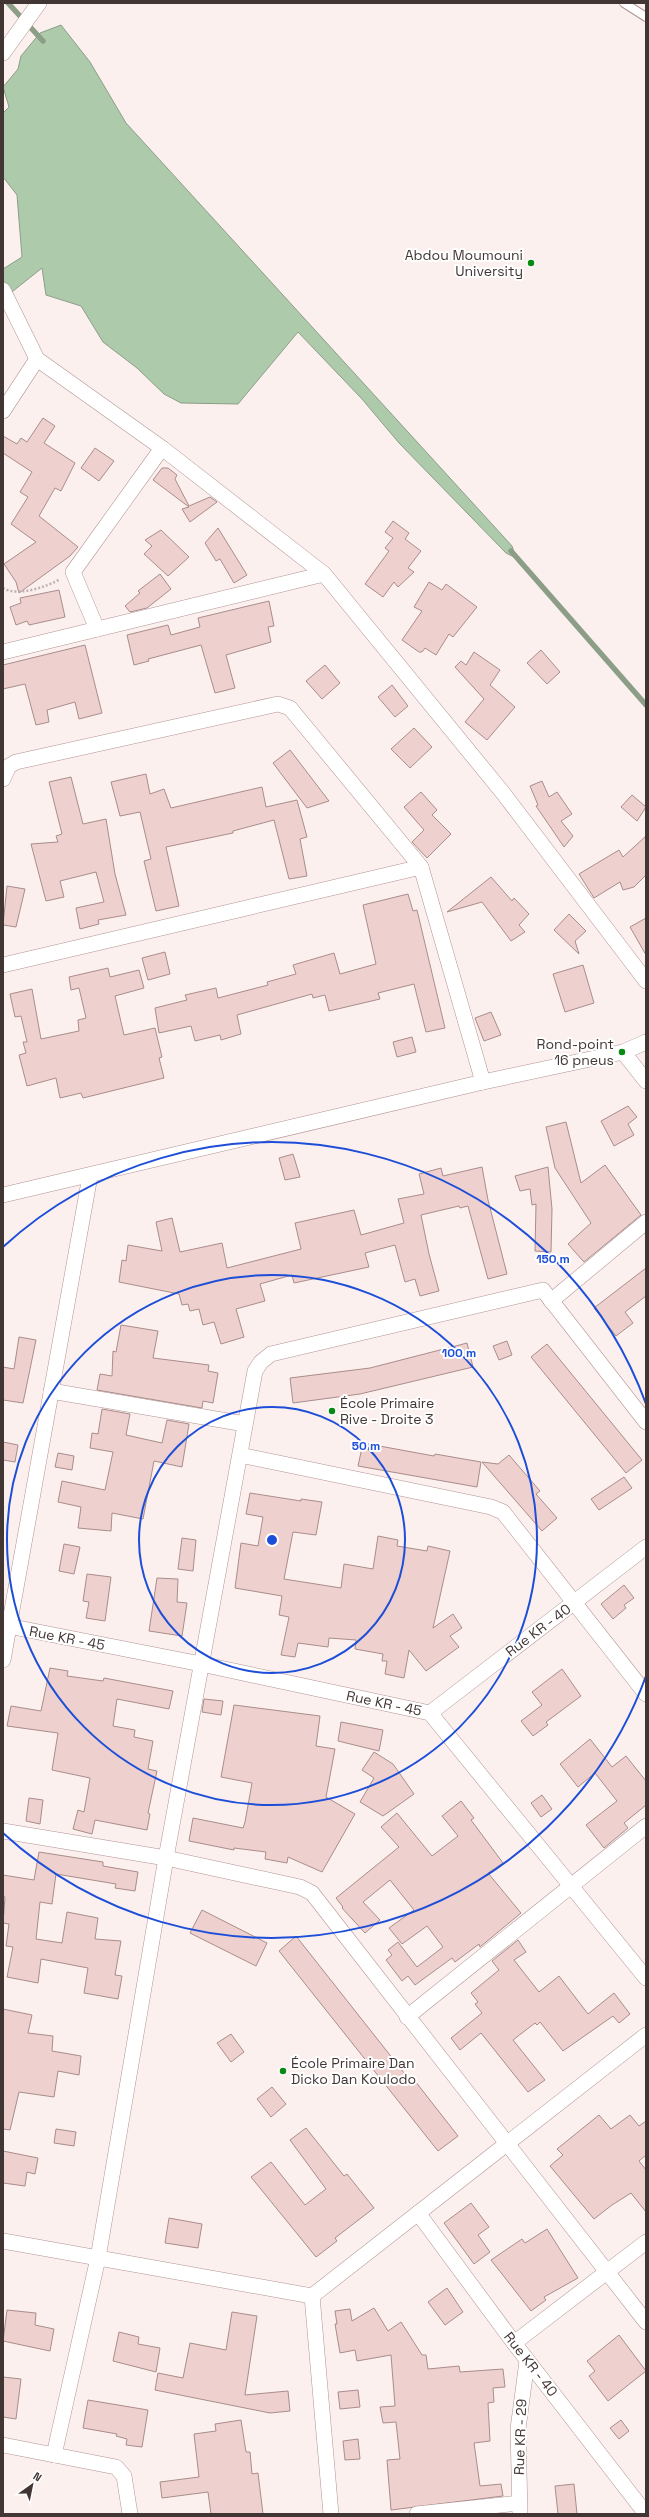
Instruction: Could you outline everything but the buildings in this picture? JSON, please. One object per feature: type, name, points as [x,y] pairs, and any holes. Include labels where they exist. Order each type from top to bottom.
[{"type":"street","points":[[3,53],[37,5]]},
{"type":"street","points":[[5,294],[36,359],[162,448],[324,574],[503,793],[646,981]]},
{"type":"street","points":[[3,411],[36,359]]},
{"type":"street","points":[[96,629],[73,572],[162,448]]},
{"type":"street","points":[[3,652],[324,574]]},
{"type":"street","points":[[3,779],[9,766],[16,762],[278,704],[284,705],[295,714],[421,866],[483,1082]]},
{"type":"street","points":[[3,965],[421,866]]},
{"type":"street","points":[[4,1192],[90,1176],[483,1082],[623,1052],[646,1042]]},
{"type":"street","points":[[623,1052],[646,1081]]},
{"type":"street","points":[[3,1660],[6,1626],[51,1392],[90,1176]]},
{"type":"street","points":[[551,1301],[646,1222]]},
{"type":"street","points":[[54,2456],[98,2258],[166,1858],[255,1371],[261,1362],[271,1354],[543,1290],[646,1422]]},
{"type":"street","points":[[51,1392],[245,1424]]},
{"type":"street","points":[[240,1455],[491,1507],[503,1512],[646,1694]]},
{"type":"street","name":"Rue KR - 40","points":[[430,1713],[646,1547]]},
{"type":"street","name":"Rue KR - 45","points":[[6,1626],[201,1664],[430,1713],[646,1978]]},
{"type":"street","points":[[407,2017],[646,1826]]},
{"type":"street","points":[[3,1831],[166,1858],[307,1889],[312,1893],[407,2017],[646,2322]]},
{"type":"street","points":[[3,2241],[312,2296],[508,2144],[646,2034]]},
{"type":"street","name":"Rue KR - 40","points":[[418,2213],[527,2361],[646,2514]]},
{"type":"street","points":[[514,2343],[646,2242]]},
{"type":"street","points":[[312,2296],[332,2514]]},
{"type":"street","name":"Rue KR - 29","points":[[520,2509],[518,2429],[527,2361]]},
{"type":"street","points":[[3,2445],[116,2467],[124,2476],[130,2514]]},
{"type":"street","points":[[417,2514],[520,2509]]},
{"type":"lane","points":[[624,3],[646,17]]},
{"type":"path","points":[[3,588],[13,592],[35,589],[55,582],[73,572]]},
{"type":"shaded area","points":[[61,25],[90,62],[126,123],[512,546],[516,558],[506,553],[399,443],[362,399],[298,332],[238,404],[181,403],[164,394],[137,368],[103,342],[81,306],[46,295],[42,268],[3,299],[3,269],[22,257],[17,195],[3,177],[3,113],[9,107],[3,87],[18,69],[21,56],[40,33]]},
{"type":"waterway","points":[[8,3],[43,41]]},
{"type":"waterway","points":[[511,551],[646,705]]},
{"type":"place","name":"Abdou Moumouni University","points":[[531,263]]},
{"type":"place","name":"Rond-point 16 pneus","points":[[622,1052]]},
{"type":"place","name":"École Primaire Rive - Droite 3","points":[[332,1411]]},
{"type":"place","name":"École Primaire Dan Dicko Dan Koulodo","points":[[283,2071]]}]
